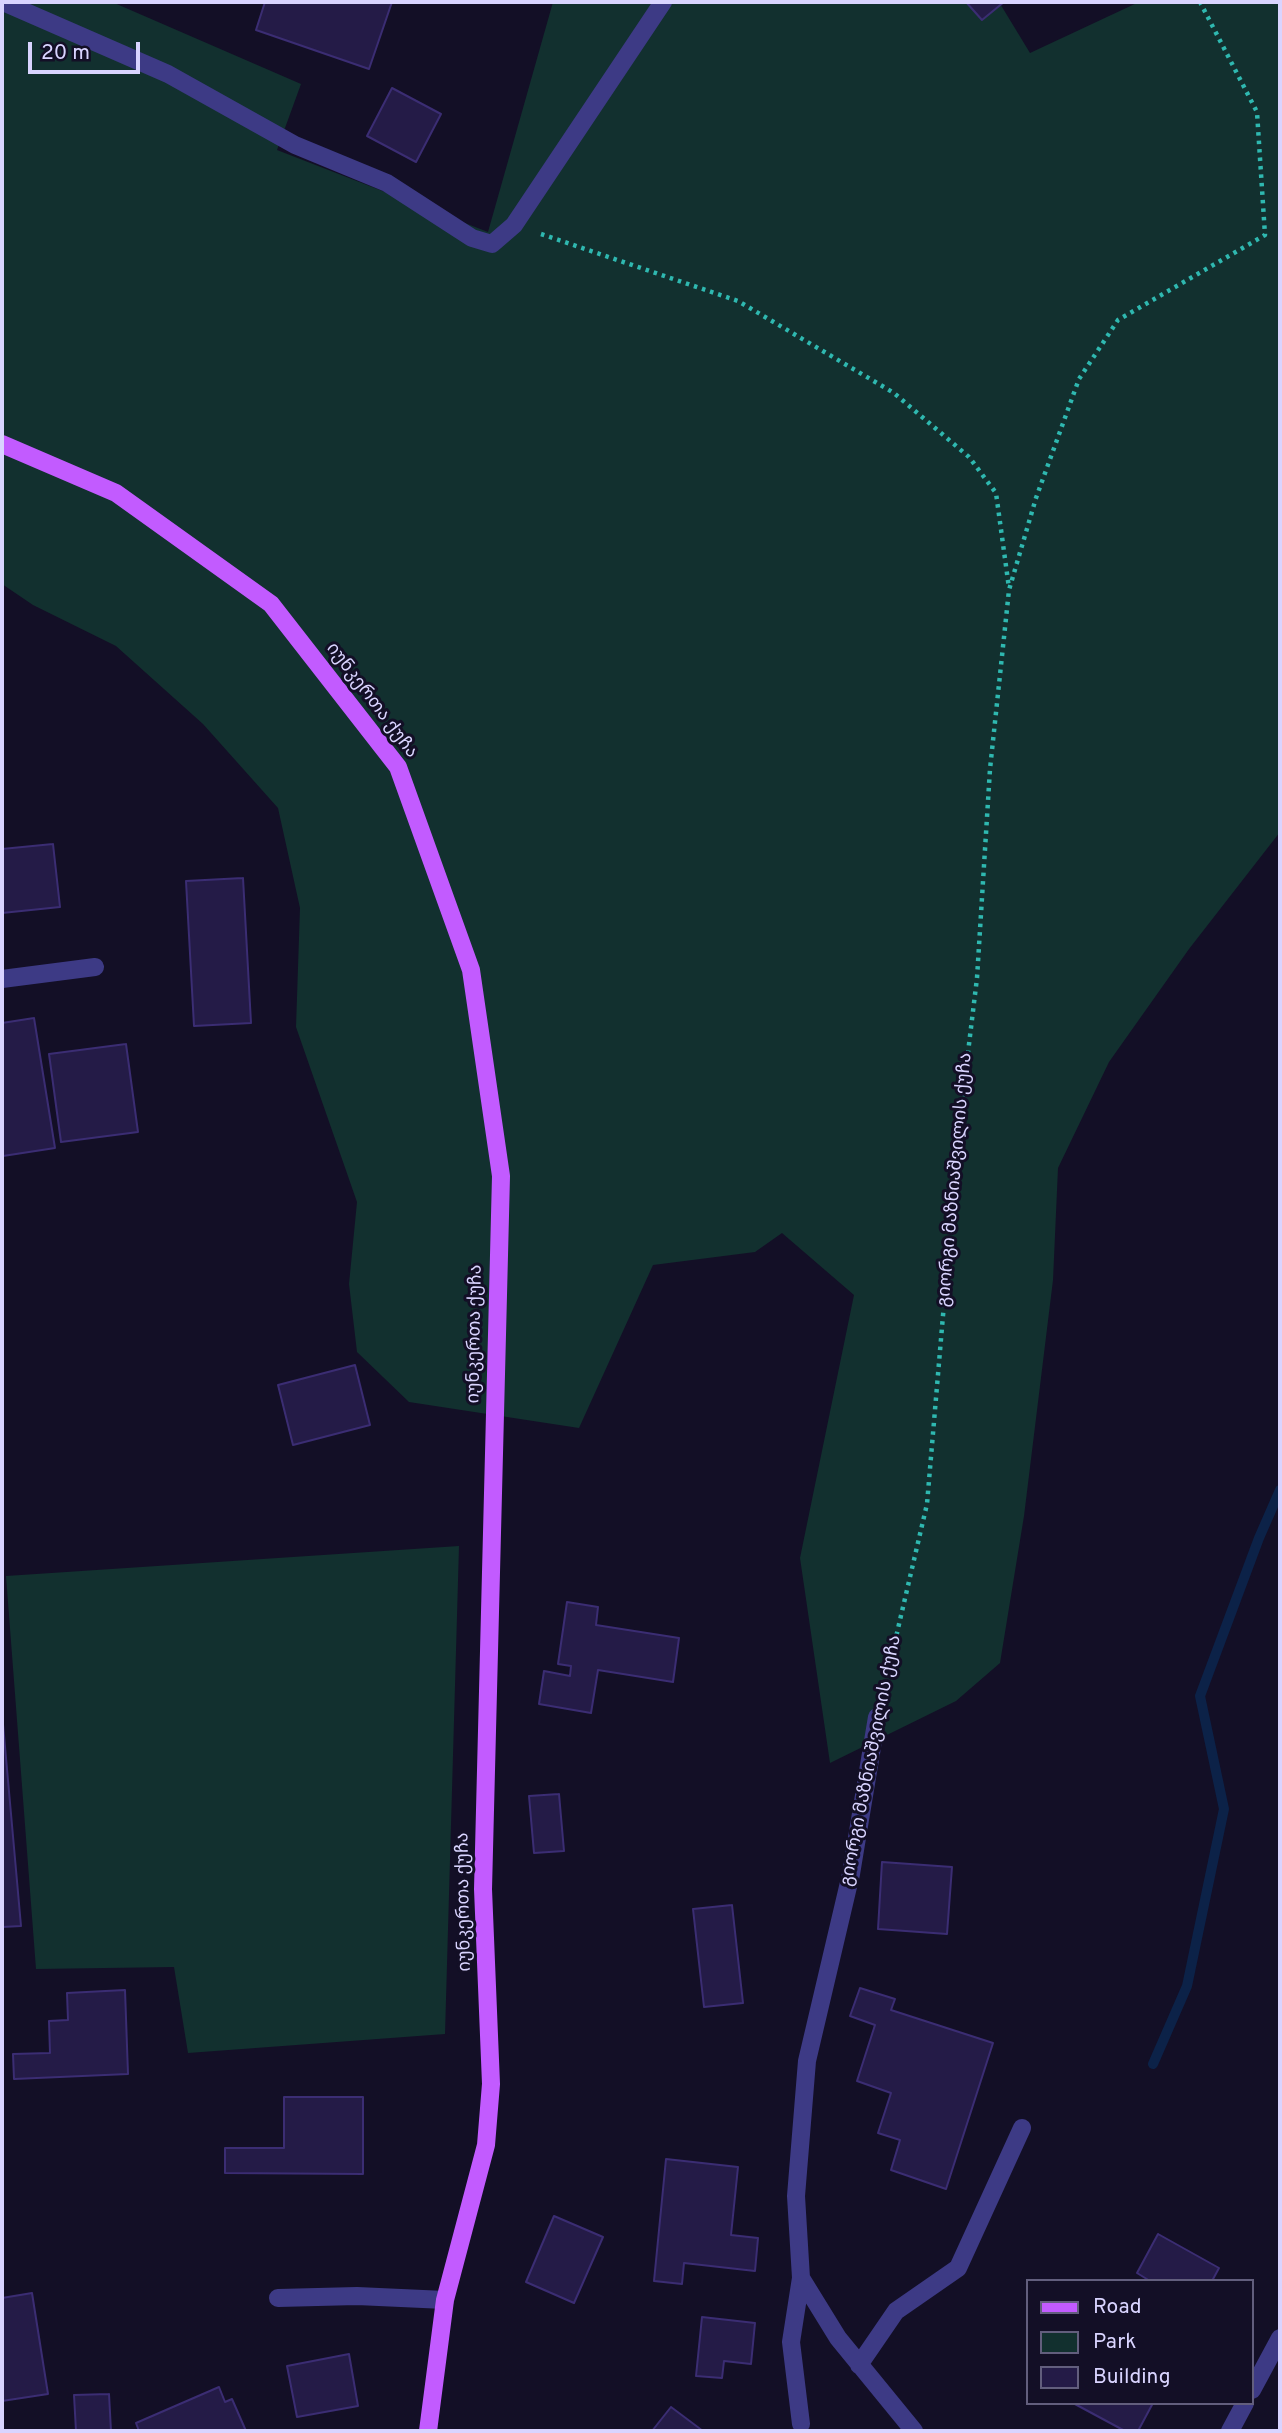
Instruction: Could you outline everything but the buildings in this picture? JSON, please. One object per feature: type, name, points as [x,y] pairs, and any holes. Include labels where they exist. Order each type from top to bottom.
[{"type":"main road","name":"იუნკერთა ქუჩა","points":[[2,444],[116,493],[271,604],[398,767],[471,971],[500,1176],[483,1889],[491,2084],[486,2145],[445,2300],[428,2431]]},
{"type":"street","points":[[3,2],[168,74],[295,145],[387,183],[472,238],[492,244],[514,225],[663,2]]},
{"type":"street","points":[[2,979],[95,967]]},
{"type":"street","name":"გიორგი მაზნიაშვილის ქუჩა","points":[[801,2424],[791,2342],[801,2278],[796,2196],[807,2062],[851,1874],[877,1717]]},
{"type":"street","points":[[859,2365],[896,2311],[958,2268],[1023,2128]]},
{"type":"street","points":[[801,2278],[859,2365],[914,2431]]},
{"type":"street","points":[[278,2298],[357,2296],[445,2300]]},
{"type":"street","points":[[1254,2386],[1280,2338]]},
{"type":"street","points":[[1230,2431],[1244,2405]]},
{"type":"path","name":"გიორგი მაზნიაშვილის ქუჩა","points":[[877,1717],[927,1504],[959,1127],[977,978],[990,769],[1009,590],[1036,498],[1079,379],[1118,320],[1265,235],[1257,112],[1200,2]]},
{"type":"path","points":[[514,225],[738,301],[894,393],[969,457],[996,494],[1009,590]]},
{"type":"green space","points":[[2,2],[112,2],[301,84],[277,150],[488,232],[553,2],[999,2],[1030,53],[1139,2],[1280,2],[1280,832],[1189,949],[1109,1062],[1058,1168],[1053,1280],[1024,1516],[1000,1663],[956,1701],[830,1763],[800,1558],[854,1295],[782,1233],[755,1252],[653,1265],[579,1428],[409,1402],[357,1352],[349,1284],[357,1202],[296,1027],[300,908],[278,808],[203,724],[116,646],[33,605],[2,584]]},
{"type":"green space","points":[[459,1546],[445,2034],[188,2053],[174,1967],[36,1969],[6,1576]]},
{"type":"waterway","points":[[1153,2064],[1187,1986],[1224,1809],[1200,1696],[1259,1538],[1280,1490]]}]
